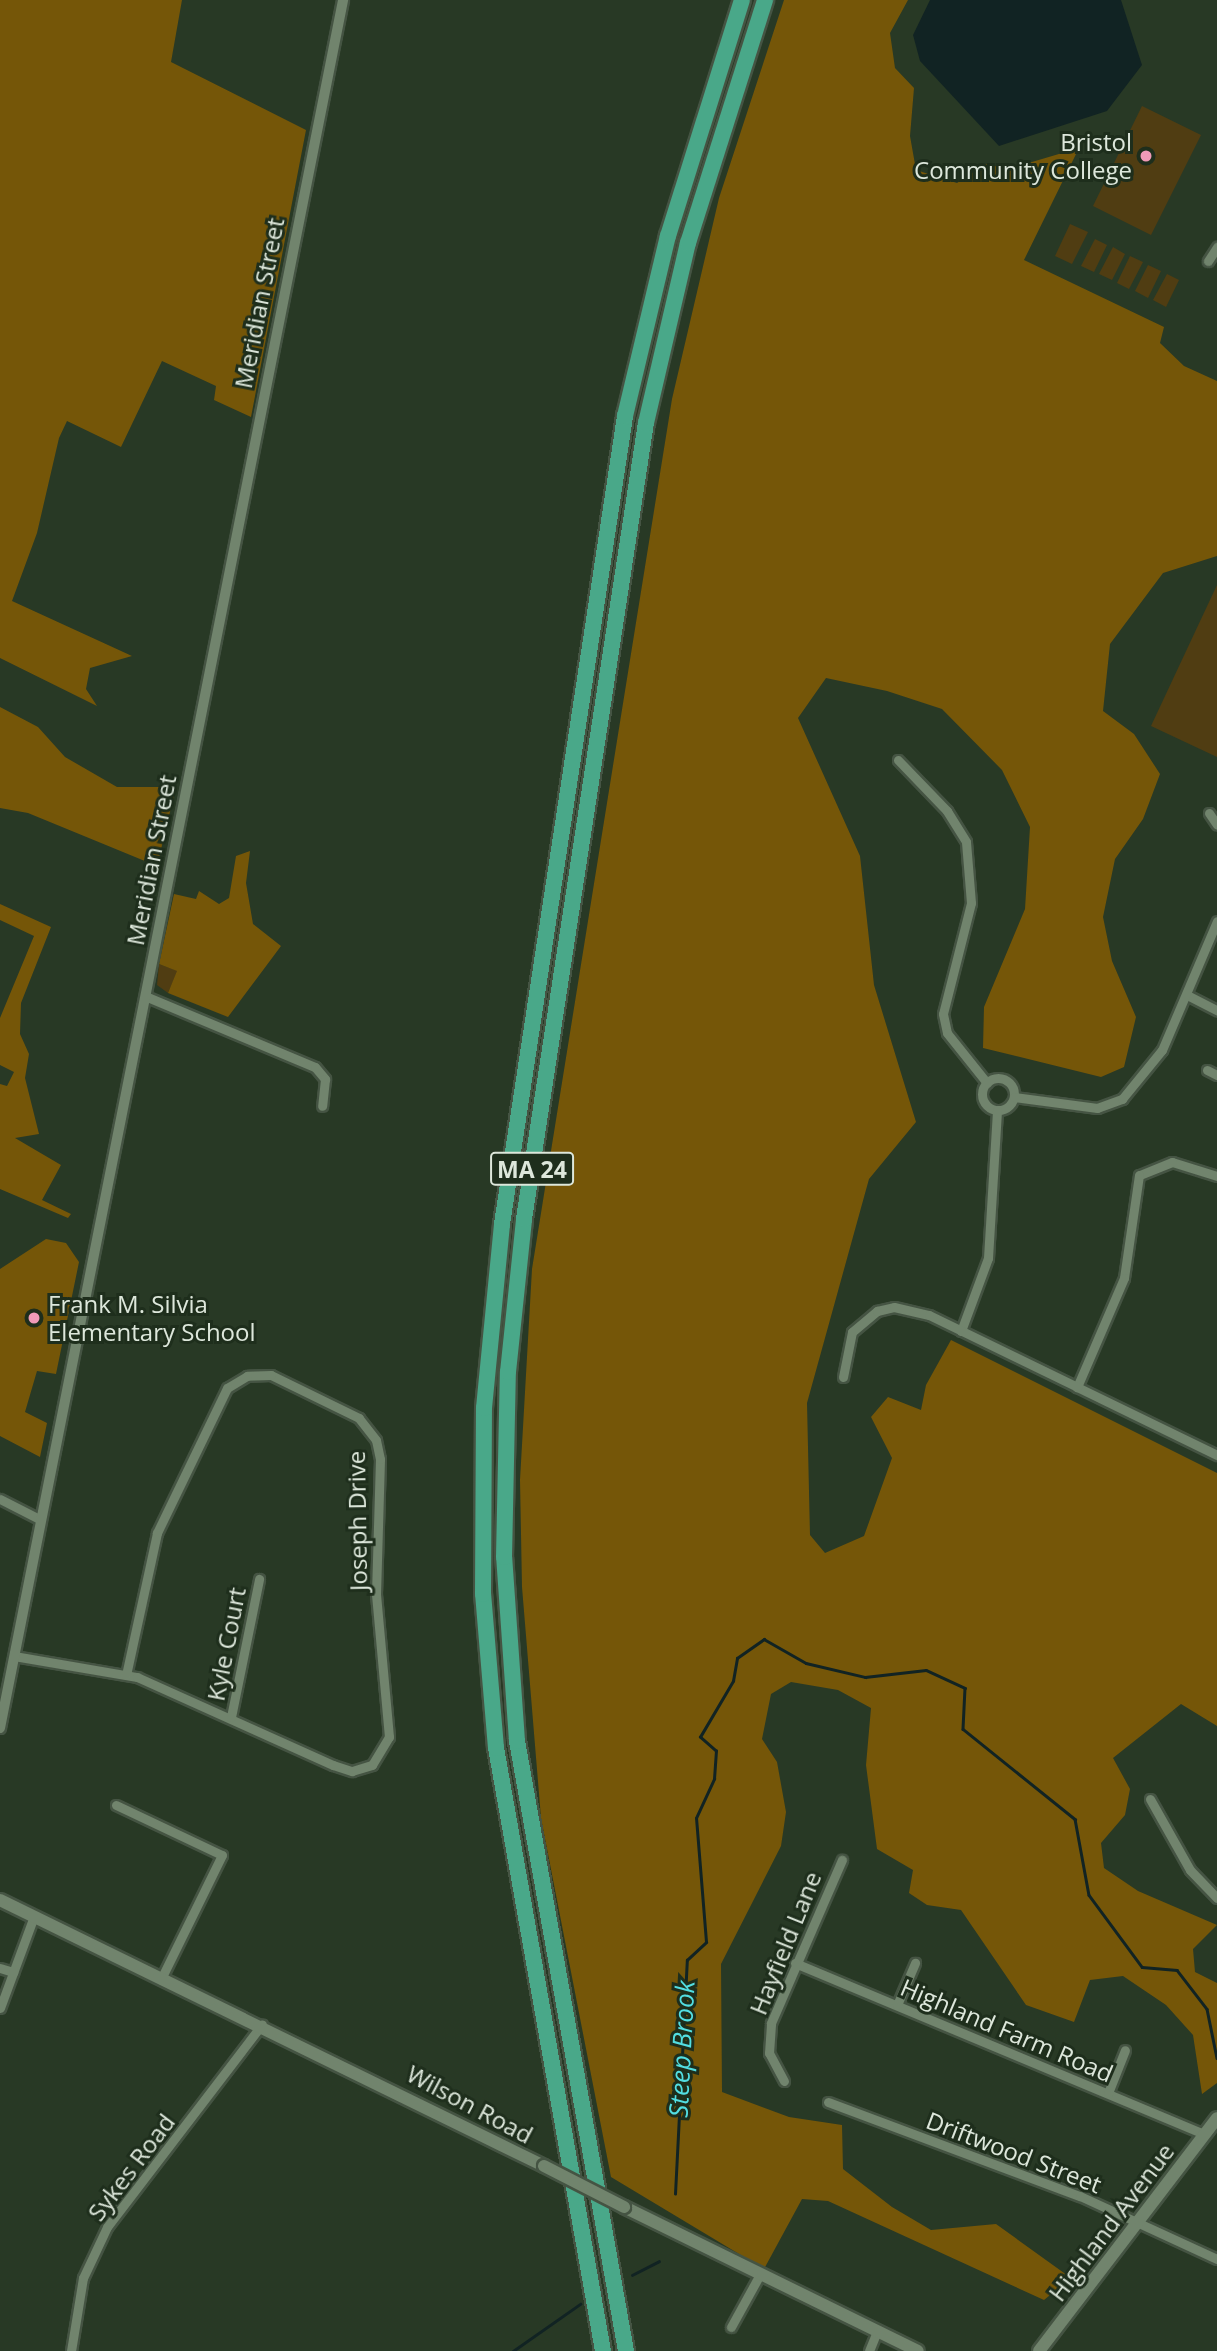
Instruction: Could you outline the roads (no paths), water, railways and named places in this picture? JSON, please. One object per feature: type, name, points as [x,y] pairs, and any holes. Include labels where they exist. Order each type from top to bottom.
[{"type":"highway","name":"MA 24","points":[[603,2351],[496,1748],[482,1563],[486,1379],[505,1203],[623,426],[665,246],[742,0]]},
{"type":"highway","name":"MA 24","points":[[626,2351],[517,1741],[504,1557],[508,1372],[526,1208],[646,424],[685,253],[765,0]]},
{"type":"main road","name":"Wilson Road","points":[[0,1900],[262,2024],[759,2276],[918,2351]]},
{"type":"main road","name":"Highland Avenue","points":[[1039,2351],[1217,2118]]},
{"type":"street","name":"Meridian Street","points":[[0,1728],[39,1519],[343,0]]},
{"type":"street","points":[[1208,261],[1217,247]]},
{"type":"street","points":[[898,760],[947,811],[965,842],[971,903],[943,1014],[947,1033],[986,1083],[983,1100],[997,1110]]},
{"type":"street","points":[[1209,813],[1217,825]]},
{"type":"street","points":[[961,1331],[988,1258],[997,1110],[1014,1097],[1097,1108],[1122,1099],[1162,1050],[1217,921]]},
{"type":"street","points":[[1187,995],[1217,1010]]},
{"type":"street","points":[[145,996],[315,1067],[325,1079],[322,1106]]},
{"type":"street","points":[[986,1083],[1006,1079],[1014,1097]]},
{"type":"street","points":[[1077,1387],[1125,1278],[1139,1175],[1172,1162],[1217,1176]]},
{"type":"street","points":[[843,1377],[846,1343],[877,1311],[912,1309],[1217,1455]]},
{"type":"street","name":"Joseph Drive","points":[[14,1656],[126,1675],[231,1717],[352,1771],[375,1762],[389,1737],[378,1628],[376,1440],[354,1414],[271,1375],[243,1378],[221,1397],[158,1533],[126,1675]]},
{"type":"street","points":[[0,1499],[39,1519]]},
{"type":"street","name":"Kyle Court","points":[[231,1717],[259,1579]]},
{"type":"street","points":[[1150,1799],[1189,1870],[1217,1898]]},
{"type":"street","points":[[116,1805],[222,1855],[162,1977]]},
{"type":"street","name":"Hayfield Lane","points":[[784,2081],[773,2067],[769,2038],[795,1963],[842,1860]]},
{"type":"street","points":[[0,2008],[34,1916]]},
{"type":"street","name":"Highland Farm Road","points":[[795,1963],[1204,2134]]},
{"type":"street","points":[[897,2005],[915,1963]]},
{"type":"street","points":[[0,1968],[13,1972]]},
{"type":"street","name":"Sykes Road","points":[[71,2351],[83,2278],[107,2227],[262,2024]]},
{"type":"street","points":[[1108,2092],[1125,2050]]},
{"type":"street","name":"Driftwood Street","points":[[828,2102],[1137,2222],[1217,2259]]},
{"type":"street","points":[[731,2327],[759,2276]]},
{"type":"street","points":[[869,2351],[877,2331]]},
{"type":"waterway","name":"Steep Brook","points":[[675,2194],[687,1960],[706,1942],[696,1818],[714,1779],[716,1751],[700,1737],[733,1681],[737,1658],[764,1639],[806,1663],[865,1677],[926,1670],[965,1688],[963,1729],[1075,1819],[1089,1895],[1142,1967],[1177,1970],[1207,2009],[1217,2058]]},
{"type":"waterway","name":"Steep Brook","points":[[632,2275],[659,2261]]},
{"type":"waterway","name":"Steep Brook","points":[[513,2351],[580,2304]]},
{"type":"place","name":"Bristol Community College","points":[[1146,156]]},
{"type":"place","name":"Frank M. Silvia Elementary School","points":[[34,1318]]}]
